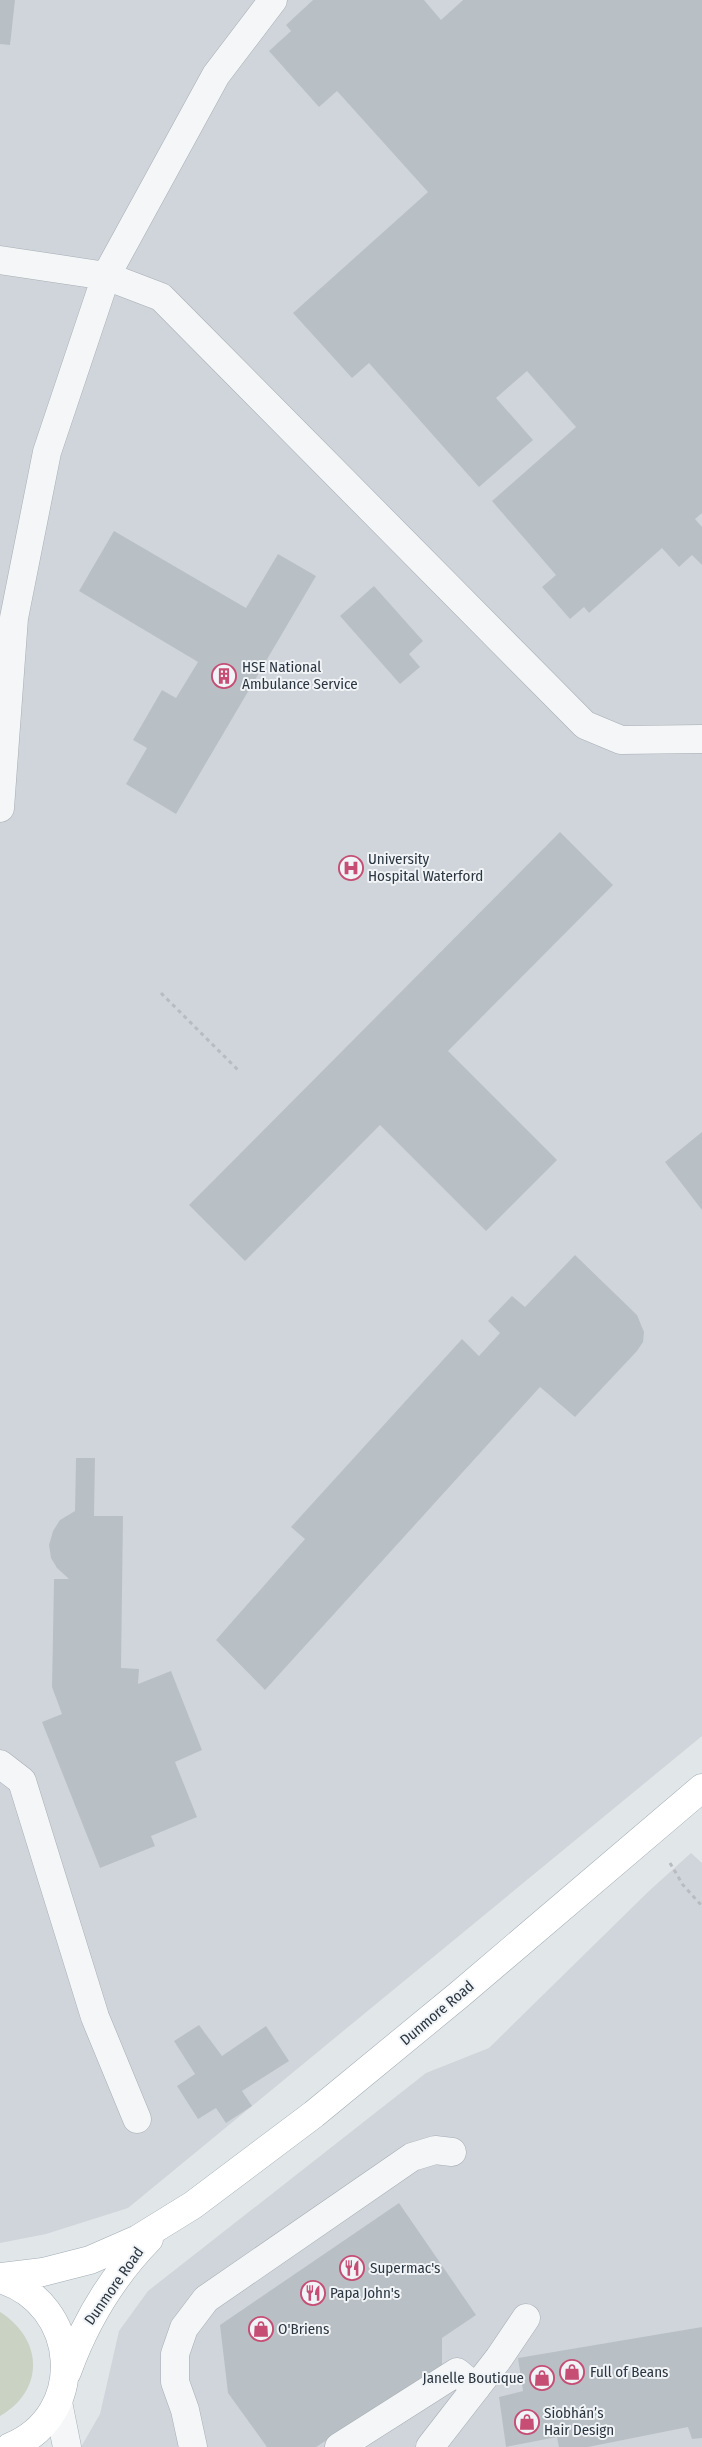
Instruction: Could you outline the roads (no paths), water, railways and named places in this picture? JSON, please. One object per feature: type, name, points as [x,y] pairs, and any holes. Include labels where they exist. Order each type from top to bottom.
[{"type":"main road","name":"Dunmore Road","points":[[0,2278],[43,2272],[90,2260],[138,2240],[162,2226],[248,2165],[314,2114],[460,1994],[702,1788]]},
{"type":"main road","name":"Dunmore Road","points":[[10,2447],[22,2442],[43,2424],[61,2391],[83,2332],[102,2298],[128,2263],[162,2226]]},
{"type":"main road","points":[[0,2278],[22,2288],[38,2301],[52,2317],[61,2337],[64,2351],[61,2391]]},
{"type":"street","points":[[0,808],[16,608],[48,452],[106,276],[216,75],[273,0]]},
{"type":"street","points":[[0,260],[106,276],[161,297],[585,725],[621,740],[702,739]]},
{"type":"street","points":[[0,1764],[22,1781],[95,2017],[137,2119]]},
{"type":"street","points":[[193,2447],[185,2410],[175,2382],[174,2354],[184,2328],[206,2299],[412,2157],[435,2150],[452,2152]]},
{"type":"street","points":[[430,2447],[476,2388],[526,2318]]},
{"type":"street","points":[[339,2447],[456,2372],[476,2388]]},
{"type":"street","points":[[61,2391],[63,2436],[67,2447]]},
{"type":"place","name":"HSE National Ambulance Service","points":[[224,676]]},
{"type":"place","name":"University Hospital Waterford","points":[[351,868]]},
{"type":"place","name":"Supermac's","points":[[352,2268]]},
{"type":"place","name":"Papa John's","points":[[313,2293]]},
{"type":"place","name":"O'Briens","points":[[261,2329]]},
{"type":"place","name":"Full of Beans","points":[[572,2372]]},
{"type":"place","name":"Janelle Boutique","points":[[542,2378]]},
{"type":"place","name":"Siobhán’s Hair Design","points":[[527,2422]]}]
